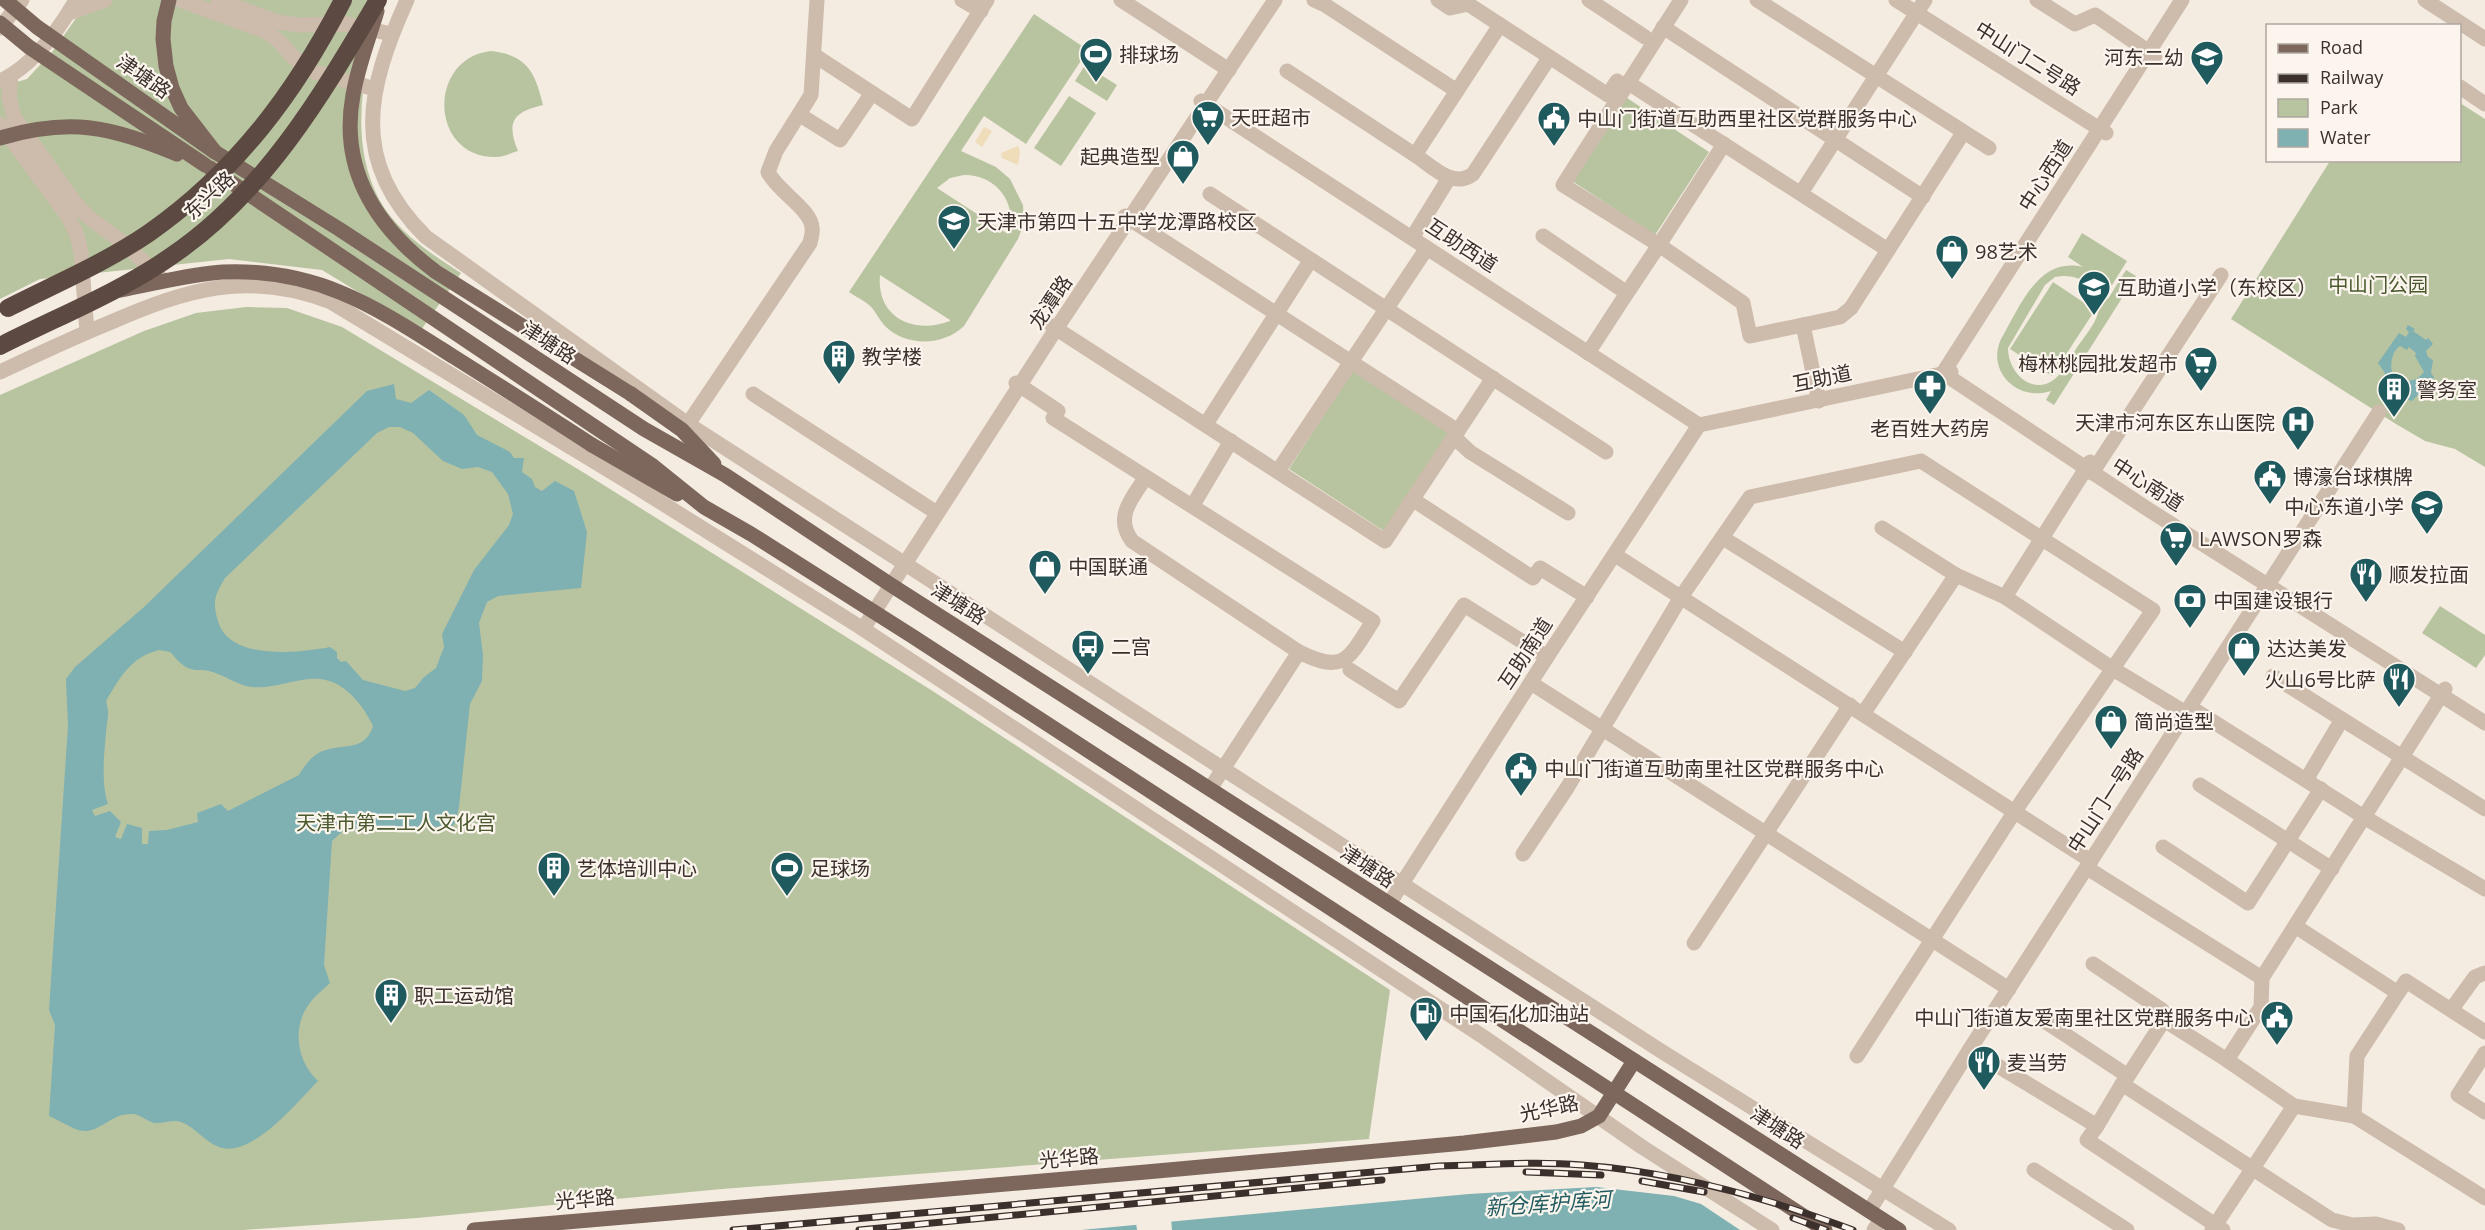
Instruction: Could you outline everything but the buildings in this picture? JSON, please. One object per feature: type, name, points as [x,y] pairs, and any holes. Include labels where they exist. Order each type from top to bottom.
[{"type":"highway","name":"东兴路","points":[[4,309],[107,258],[148,233],[189,202],[226,168],[275,113],[303,74],[343,0]]},
{"type":"highway","name":"东兴路","points":[[0,346],[161,263],[198,237],[232,206],[255,182],[319,98],[379,0]]},
{"type":"main road","name":"津塘路","points":[[5,0],[37,27],[215,152],[339,229],[644,429],[725,475],[888,583],[1634,1061],[1875,1220],[1899,1230]]},
{"type":"main road","points":[[169,0],[163,39],[166,66],[172,88],[181,108],[215,152]]},
{"type":"main road","points":[[379,0],[356,81],[350,122],[357,170],[375,212],[388,230],[410,253],[435,272],[685,427],[725,475]]},
{"type":"main road","name":"津塘路","points":[[0,26],[653,466],[704,507],[872,609],[1826,1230]]},
{"type":"main road","points":[[0,138],[43,128],[90,127],[138,138],[205,165]]},
{"type":"main road","points":[[106,293],[204,273],[225,272],[279,275],[317,283],[375,307],[592,445],[661,486],[704,507]]},
{"type":"main road","name":"光华路","points":[[474,1230],[1464,1143],[1556,1132],[1581,1126],[1599,1116],[1634,1061]]},
{"type":"street","points":[[0,26],[22,0]]},
{"type":"street","points":[[105,0],[72,6],[29,63],[6,78],[9,97],[14,117],[74,201],[87,216],[122,242],[178,295]]},
{"type":"street","points":[[180,0],[265,30],[279,40],[292,56],[315,72],[375,88]]},
{"type":"street","points":[[218,0],[278,22],[347,24],[391,34]]},
{"type":"street","points":[[407,0],[391,34],[375,88],[372,128],[375,153],[387,183],[410,220],[435,243],[651,397],[685,427],[902,561],[1402,885],[1949,1230]]},
{"type":"street","points":[[685,427],[810,243],[813,228],[809,217],[772,181],[768,172],[776,151],[811,95],[817,0]]},
{"type":"street","points":[[814,56],[912,119],[984,5],[962,0]]},
{"type":"street","points":[[1121,0],[1226,68]]},
{"type":"street","name":"龙潭路","points":[[860,627],[1204,102],[1268,0]]},
{"type":"street","name":"龙潭路","points":[[1226,68],[1275,0]]},
{"type":"street","points":[[1314,0],[1326,5],[1456,91]]},
{"type":"street","points":[[1438,0],[1450,8],[1468,4],[1486,6],[1500,25],[1608,95],[1669,0]]},
{"type":"street","points":[[1589,0],[1645,37]]},
{"type":"street","points":[[1681,0],[1563,185],[1659,245],[1743,303],[1750,336],[1833,319],[1845,313],[1964,133]]},
{"type":"street","points":[[1757,0],[1989,148]]},
{"type":"street","name":"中山门二号路","points":[[1896,0],[1918,5],[2105,128]]},
{"type":"street","points":[[2037,0],[2075,24],[2095,15],[2152,54]]},
{"type":"street","points":[[2425,0],[2485,39]]},
{"type":"street","points":[[2436,0],[2485,32]]},
{"type":"street","name":"中心西道","points":[[1948,372],[2186,1]]},
{"type":"street","points":[[1801,193],[1876,77],[1918,5]]},
{"type":"street","points":[[1415,155],[1500,25]]},
{"type":"street","points":[[1663,27],[1923,197]]},
{"type":"street","points":[[1287,70],[1449,178],[1462,180],[1473,174],[1549,58]]},
{"type":"street","points":[[1627,82],[1888,250]]},
{"type":"street","points":[[2461,88],[2485,104]]},
{"type":"street","points":[[800,115],[840,140],[872,93]]},
{"type":"street","name":"互助西道","points":[[1204,102],[1699,426]]},
{"type":"street","points":[[0,124],[69,218],[77,235],[87,332]]},
{"type":"street","points":[[1588,353],[1724,144]]},
{"type":"street","points":[[1412,238],[1449,178]]},
{"type":"street","points":[[1210,194],[1606,452]]},
{"type":"street","points":[[1128,217],[1275,314],[1352,361],[1456,434],[1470,452],[1568,513]]},
{"type":"street","points":[[1543,236],[1627,293]]},
{"type":"street","points":[[1278,471],[1427,248]]},
{"type":"street","points":[[1206,424],[1310,261]]},
{"type":"street","points":[[2005,597],[2222,274]]},
{"type":"street","points":[[0,372],[87,332],[178,295],[219,287],[263,286],[301,292],[331,302],[630,483],[860,627],[1599,1116],[1642,1147],[1772,1230]]},
{"type":"street","points":[[1803,325],[1819,400]]},
{"type":"street","points":[[1054,328],[1385,541],[1493,378]]},
{"type":"street","name":"互助道","points":[[1699,426],[1948,372]]},
{"type":"street","name":"中心南道","points":[[1948,372],[2270,582],[2443,692],[2485,715]]},
{"type":"street","points":[[1018,384],[1058,411],[1053,418],[1373,621],[1349,657],[1335,662],[1320,662],[1299,652],[1132,541],[1124,527],[1125,509],[1146,477]]},
{"type":"street","points":[[753,394],[935,511]]},
{"type":"street","name":"中山门一号路","points":[[1875,1220],[1882,1187],[2379,412]]},
{"type":"street","name":"互助南道","points":[[1389,904],[1547,657],[1699,426]]},
{"type":"street","points":[[1193,506],[1231,441]]},
{"type":"street","points":[[1523,854],[1602,729],[1681,597],[1750,497],[1921,461],[2152,610],[2015,811],[1857,1056]]},
{"type":"street","points":[[1413,499],[1533,578],[1540,568],[1587,597]]},
{"type":"street","points":[[1882,528],[1956,575],[2005,597],[2113,669],[2188,710],[2485,889]]},
{"type":"street","points":[[1722,538],[1905,652]]},
{"type":"street","points":[[1615,555],[2015,811],[2089,864],[2262,978]]},
{"type":"street","points":[[1863,714],[1956,575]]},
{"type":"street","points":[[1350,670],[1399,701],[1464,605],[1547,657]]},
{"type":"street","points":[[1210,789],[1299,652]]},
{"type":"street","points":[[2273,676],[2485,809]]},
{"type":"street","points":[[1531,683],[2009,988]]},
{"type":"street","points":[[2227,1060],[2261,1007],[2262,978],[2443,692]]},
{"type":"street","name":"中心南道","points":[[2443,692],[2485,723]]},
{"type":"street","points":[[1694,943],[1764,832],[1850,705]]},
{"type":"street","points":[[2306,780],[2342,721]]},
{"type":"street","points":[[2200,785],[2332,868]]},
{"type":"street","points":[[2163,848],[2248,903],[2320,789]]},
{"type":"street","points":[[2295,926],[2398,993]]},
{"type":"street","points":[[2093,964],[2162,1010],[2164,1020],[2087,1140],[2216,1228],[2294,1106]]},
{"type":"street","points":[[2451,1010],[2475,977],[2485,973]]},
{"type":"street","points":[[2354,1116],[2357,1056],[2406,981],[2485,1032]]},
{"type":"street","points":[[2043,1020],[2125,1080],[2332,1220],[2352,1225],[2376,1224],[2398,1230]]},
{"type":"street","points":[[2164,1020],[2294,1106],[2354,1116],[2485,1198]]},
{"type":"street","points":[[1970,1049],[2097,1126]]},
{"type":"street","points":[[2485,1053],[2458,1095],[2485,1112]]},
{"type":"street","points":[[2034,1170],[2127,1230]]},
{"type":"green space","points":[[89,0],[379,0],[362,100],[363,150],[369,175],[379,199],[395,221],[426,250],[461,273],[421,330],[322,270],[229,259],[40,279],[0,299],[0,87],[27,79],[52,52]]},
{"type":"green space","points":[[1034,14],[1088,50],[1026,144],[984,116],[961,151],[996,167],[1010,179],[1023,205],[1024,223],[1018,239],[964,326],[956,333],[946,337],[925,342],[915,341],[895,334],[886,327],[870,306],[849,292]],"holes":[[[964,175],[986,179],[1002,192],[1010,212],[1011,223],[1008,234],[937,188],[950,178]],[[880,275],[950,320],[950,321],[923,326],[900,319],[884,302],[880,290]]]},
{"type":"green space","points":[[491,51],[513,56],[528,67],[537,83],[543,105],[525,111],[515,120],[513,133],[518,151],[496,157],[474,153],[458,142],[448,126],[444,107],[447,88],[455,71],[470,58]]},
{"type":"green space","name":"排球场","points":[[1085,65],[1117,85],[1107,101],[1075,81]]},
{"type":"green space","points":[[1069,96],[1096,113],[1061,166],[1034,148]]},
{"type":"green space","points":[[1624,96],[1709,152],[1655,235],[1569,179]]},
{"type":"green space","name":"中山门公园","points":[[2461,104],[2485,119],[2485,467],[2455,449],[2425,441],[2231,319],[2329,162],[2461,162]]},
{"type":"green space","points":[[2082,233],[2127,261],[2112,285],[2095,275],[2108,299],[2126,270],[2136,276],[2054,405],[2046,400],[2051,391],[2027,392],[2008,382],[1998,363],[1997,351],[2023,299],[2042,277],[2054,269],[2067,266],[2083,267],[2068,257]],"holes":[[[2070,276],[2084,281],[2095,290],[2099,304],[2098,313],[2092,327],[2058,376],[2040,385],[2032,384],[2024,380],[2013,367],[2008,348],[2045,285],[2055,277]]]},
{"type":"green space","points":[[2053,282],[2095,310],[2052,376],[2010,349]]},
{"type":"green space","name":"天津市第二工人文化宫","points":[[246,307],[287,308],[342,327],[586,474],[931,690],[1390,990],[1369,1139],[722,1189],[417,1218],[243,1230],[0,1230],[0,395],[144,331],[196,313]]},
{"type":"green space","points":[[1354,368],[1450,431],[1384,531],[1289,469]]},
{"type":"green space","points":[[2440,606],[2485,635],[2485,655],[2476,668],[2422,633]]},
{"type":"sand","points":[[984,127],[992,131],[982,147],[975,142]]},
{"type":"sand","points":[[1018,146],[1020,152],[1018,165],[1002,158],[1001,153]]},
{"type":"water","points":[[2408,325],[2433,344],[2426,351],[2428,357],[2433,360],[2431,373],[2434,377],[2430,384],[2432,387],[2428,393],[2422,390],[2412,401],[2387,384],[2388,381],[2383,377],[2385,373],[2378,363],[2399,333],[2406,337],[2409,332],[2406,329]],"holes":[[[2400,346],[2407,350],[2409,347],[2416,353],[2415,356],[2424,372],[2417,379],[2408,381],[2392,372],[2391,365],[2397,348]]]},
{"type":"water","points":[[394,384],[396,399],[411,403],[429,390],[464,415],[477,435],[510,452],[514,458],[524,458],[522,472],[532,479],[535,487],[542,491],[555,481],[574,491],[587,532],[581,588],[498,596],[487,602],[479,623],[483,655],[482,681],[470,704],[459,807],[453,826],[344,830],[332,841],[324,965],[330,983],[307,1007],[302,1016],[299,1036],[302,1056],[311,1074],[318,1081],[286,1114],[259,1137],[245,1145],[232,1148],[214,1145],[181,1122],[154,1123],[133,1114],[118,1116],[92,1130],[75,1129],[49,1116],[55,1025],[49,1010],[68,726],[66,679],[75,667],[144,607],[367,391]],"holes":[[[389,427],[400,427],[413,433],[443,461],[462,469],[478,467],[492,472],[508,494],[513,514],[509,525],[474,570],[442,634],[444,647],[436,668],[415,688],[405,691],[363,680],[346,661],[341,662],[337,658],[337,652],[330,647],[284,652],[266,651],[236,643],[225,634],[218,621],[215,608],[217,594],[225,578],[377,433]],[[159,650],[170,652],[188,668],[207,670],[247,686],[267,687],[311,679],[332,682],[341,686],[356,700],[373,726],[363,741],[317,754],[299,775],[228,811],[221,804],[197,813],[198,822],[167,830],[149,831],[148,844],[142,844],[142,828],[127,824],[121,839],[115,837],[121,822],[110,811],[95,816],[92,810],[108,804],[104,778],[108,714],[106,701],[127,669],[149,653]]]},
{"type":"water","name":"新仓库护库河","points":[[1596,1187],[1674,1196],[1701,1204],[1740,1230],[1081,1230],[1469,1194]]},
{"type":"pier","points":[[1171,1219],[1172,1230],[1137,1230],[1136,1222]]},
{"type":"railway","points":[[733,1230],[1439,1166],[1529,1163],[1617,1168],[1685,1180],[1787,1207],[1853,1230]]},
{"type":"railway","points":[[1526,1172],[1601,1175]]},
{"type":"railway","points":[[859,1230],[1382,1180]]},
{"type":"railway","points":[[1642,1181],[1704,1192]]},
{"type":"railway","points":[[1793,1218],[1826,1230]]},
{"type":"place","name":"排球场","points":[[1096,83]]},
{"type":"place","name":"河东二幼","points":[[2207,86]]},
{"type":"place","name":"天旺超市","points":[[1208,146]]},
{"type":"place","name":"中山门街道互助西里社区党群服务中心","points":[[1554,147]]},
{"type":"place","name":"起典造型","points":[[1183,185]]},
{"type":"place","name":"天津市第四十五中学龙潭路校区","points":[[954,250]]},
{"type":"place","name":"98艺术","points":[[1952,280]]},
{"type":"place","name":"互助道小学（东校区）","points":[[2094,316]]},
{"type":"place","name":"教学楼","points":[[839,385]]},
{"type":"place","name":"梅林桃园批发超市","points":[[2201,392]]},
{"type":"place","name":"老百姓大药房","points":[[1930,415]]},
{"type":"place","name":"警务室","points":[[2394,418]]},
{"type":"place","name":"天津市河东区东山医院","points":[[2298,451]]},
{"type":"place","name":"博濠台球棋牌","points":[[2270,505]]},
{"type":"place","name":"中心东道小学","points":[[2427,535]]},
{"type":"place","name":"LAWSON罗森","points":[[2176,567]]},
{"type":"place","name":"中国联通","points":[[1045,595]]},
{"type":"place","name":"顺发拉面","points":[[2366,603]]},
{"type":"place","name":"中国建设银行","points":[[2190,629]]},
{"type":"place","name":"二宫","points":[[1088,675]]},
{"type":"place","name":"达达美发","points":[[2244,677]]},
{"type":"place","name":"火山6号比萨","points":[[2399,708]]},
{"type":"place","name":"简尚造型","points":[[2111,750]]},
{"type":"place","name":"中山门街道互助南里社区党群服务中心","points":[[1521,797]]},
{"type":"place","name":"艺体培训中心","points":[[554,897]]},
{"type":"place","name":"足球场","points":[[787,897]]},
{"type":"place","name":"职工运动馆","points":[[391,1024]]},
{"type":"place","name":"中国石化加油站","points":[[1426,1042]]},
{"type":"place","name":"中山门街道友爱南里社区党群服务中心","points":[[2277,1046]]},
{"type":"place","name":"麦当劳","points":[[1984,1091]]}]
